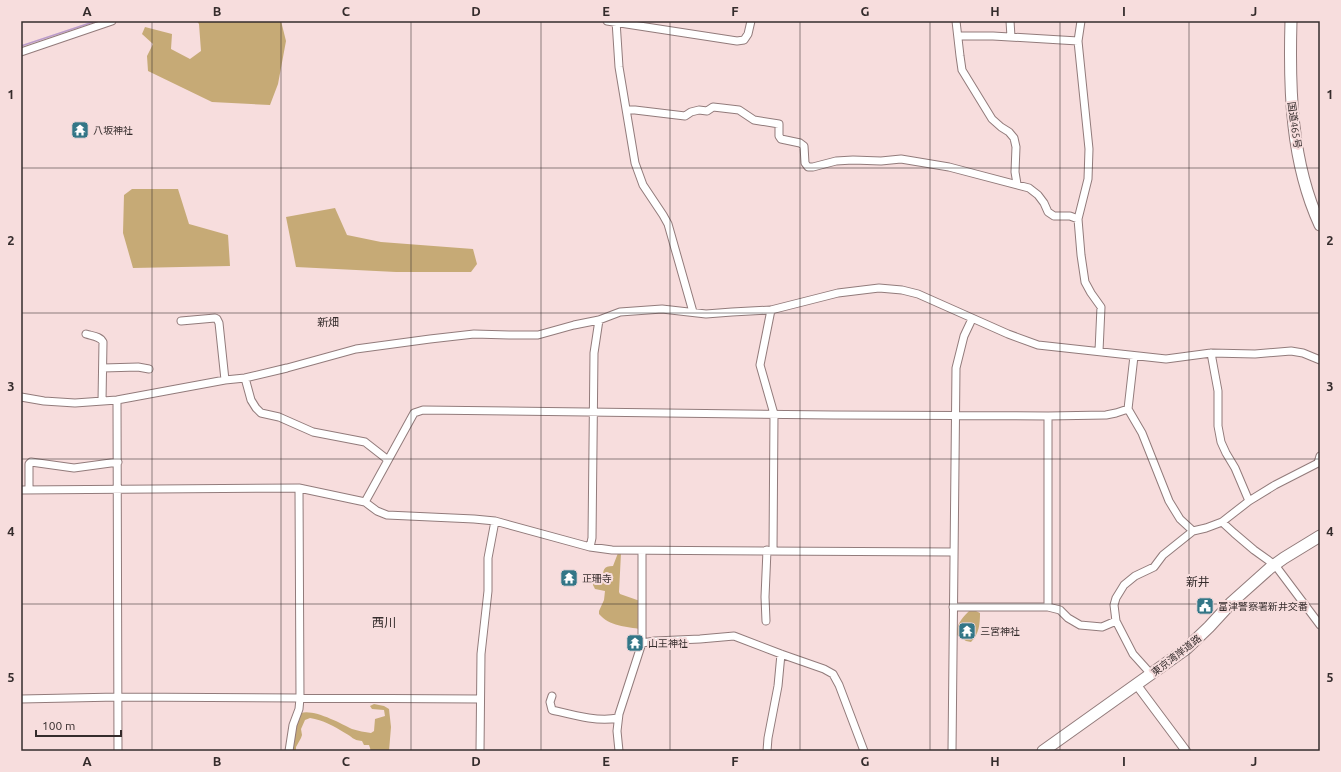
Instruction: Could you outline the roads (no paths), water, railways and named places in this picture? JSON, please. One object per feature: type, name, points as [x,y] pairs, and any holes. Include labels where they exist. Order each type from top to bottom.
[{"type":"highway","name":"国道465号","points":[[1291,21],[1290,89],[1293,117],[1303,172],[1320,225]]},
{"type":"highway","name":"東京湾岸道路","points":[[1043,751],[1198,639],[1246,588],[1284,558],[1320,536]]},
{"type":"street","points":[[21,52],[112,21]]},
{"type":"street","points":[[607,21],[736,41],[744,40],[748,34],[751,21]]},
{"type":"street","points":[[956,21],[962,70],[992,119],[1009,132],[1014,138],[1016,147],[1016,184]]},
{"type":"street","points":[[1010,21],[1011,37]]},
{"type":"street","points":[[1081,21],[1078,41],[1089,149],[1088,179],[1078,219],[1085,282],[1101,307],[1099,351]]},
{"type":"street","points":[[615,22],[619,66],[635,163],[643,185],[668,224],[693,312]]},
{"type":"street","points":[[958,36],[1011,37],[1078,41]]},
{"type":"street","points":[[627,110],[685,116],[691,112],[699,110],[707,111],[713,108],[739,110],[754,120],[779,124],[779,136],[781,139],[800,143],[804,146],[805,163],[808,166],[813,167],[836,161],[881,161],[901,158],[969,172],[1029,188],[1038,195],[1048,212],[1054,216],[1070,216],[1078,219]]},
{"type":"street","points":[[21,397],[52,402],[74,403],[117,400],[225,380],[245,378],[356,349],[474,334],[509,336],[538,334],[599,320],[620,312],[637,310],[662,309],[706,314],[771,310],[838,293],[878,288],[902,290],[918,294],[1008,334],[1038,345],[1166,359],[1211,353],[1255,354],[1291,351],[1303,353],[1320,360]]},
{"type":"street","points":[[766,621],[765,597],[770,550],[774,414],[760,364],[771,310]]},
{"type":"street","points":[[952,751],[956,368],[964,336],[972,318]]},
{"type":"street","points":[[181,321],[217,319],[219,323],[225,380]]},
{"type":"street","points":[[590,547],[592,538],[594,353],[599,320]]},
{"type":"street","points":[[86,334],[98,337],[102,342],[102,401]]},
{"type":"street","points":[[1211,353],[1218,391],[1218,426],[1221,442],[1235,468],[1248,501]]},
{"type":"street","points":[[1134,356],[1128,409],[1142,433],[1169,501],[1180,519],[1193,531]]},
{"type":"street","points":[[103,368],[138,367],[149,369]]},
{"type":"street","points":[[245,378],[251,400],[256,408],[261,412],[279,417],[313,432],[365,442],[388,460]]},
{"type":"street","points":[[117,400],[118,751]]},
{"type":"street","points":[[365,502],[414,413],[423,410],[1048,416],[1106,415],[1128,409]]},
{"type":"street","points":[[1048,416],[1048,607]]},
{"type":"street","points":[[1151,674],[1133,654],[1116,621],[1114,605],[1116,598],[1124,585],[1135,576],[1154,567],[1163,555],[1193,531],[1222,522],[1248,501],[1319,461]]},
{"type":"street","points":[[118,462],[74,468],[31,462],[29,464],[25,490],[299,488],[365,502],[377,512],[387,515],[467,518],[495,521],[590,547],[612,550],[954,552]]},
{"type":"street","points":[[289,751],[293,725],[299,709],[300,698],[299,488]]},
{"type":"street","points":[[480,751],[481,654],[488,591],[488,558],[495,521]]},
{"type":"street","points":[[1222,522],[1234,534],[1275,565],[1320,625]]},
{"type":"street","points":[[619,751],[617,730],[618,718],[642,643],[642,551]]},
{"type":"street","points":[[953,607],[1048,607],[1060,610],[1068,618],[1080,625],[1102,626],[1116,621]]},
{"type":"street","points":[[642,643],[734,636],[781,654],[824,668],[833,674],[839,685],[864,751]]},
{"type":"street","points":[[767,751],[778,686],[781,654]]},
{"type":"street","points":[[1136,684],[1186,751]]},
{"type":"street","points":[[552,696],[550,699],[550,705],[552,710],[607,720],[618,718]]},
{"type":"street","points":[[21,699],[480,699]]},
{"type":"waterway","points":[[21,46],[96,21]]},
{"type":"place","name":"八坂神社","points":[[80,130]]},
{"type":"place","name":"正珊寺","points":[[569,578]]},
{"type":"place","name":"富津警察署新井交番","points":[[1205,606]]},
{"type":"place","name":"三宮神社","points":[[967,631]]},
{"type":"place","name":"山王神社","points":[[635,643]]},
{"type":"district","name":"新畑","points":[[328,322]]},
{"type":"district","name":"新井","points":[[1198,582]]},
{"type":"district","name":"西川","points":[[384,623]]}]
